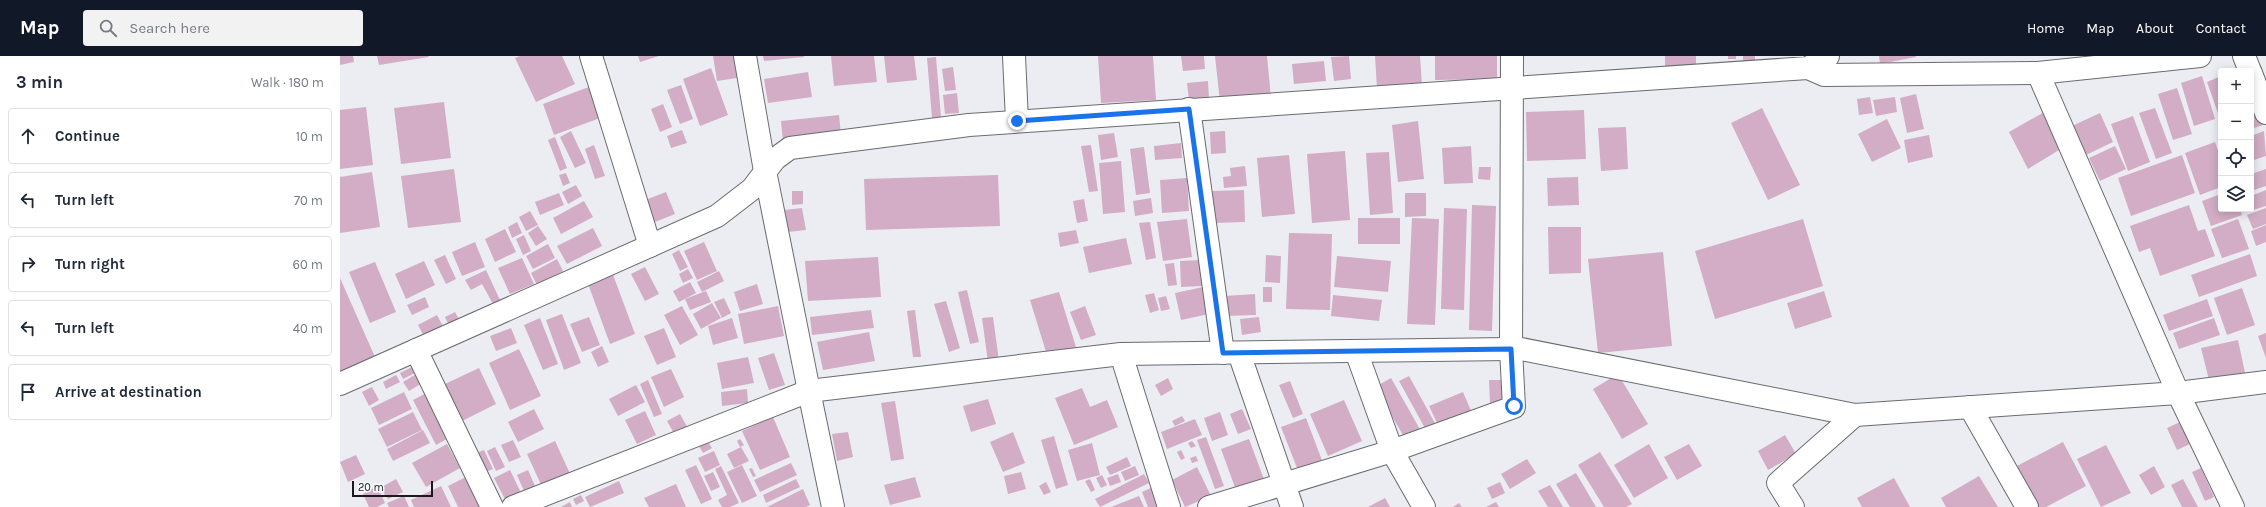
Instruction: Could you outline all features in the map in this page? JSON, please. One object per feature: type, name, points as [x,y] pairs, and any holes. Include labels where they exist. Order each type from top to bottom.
[{"type":"street","points":[[592,56],[650,246]]},
{"type":"street","points":[[745,56],[765,171],[833,507]]},
{"type":"street","points":[[1014,56],[1017,121]]},
{"type":"street","points":[[1209,507],[1392,451],[1514,406],[1511,349],[1512,56]]},
{"type":"street","points":[[340,384],[717,216],[752,190],[775,159],[790,148],[969,125],[1017,121],[1808,68],[1828,56]]},
{"type":"street","points":[[1808,68],[1824,75],[2038,73],[2200,56]]},
{"type":"street","points":[[2244,56],[2249,68]]},
{"type":"street","points":[[2038,73],[2178,393],[2233,507]]},
{"type":"street","points":[[2254,80],[2266,113]]},
{"type":"street","points":[[1189,109],[1231,353],[1284,483],[1292,507]]},
{"type":"street","points":[[513,507],[809,391],[1121,354],[1521,349],[1855,415],[2178,393],[2266,382]]},
{"type":"street","points":[[416,350],[492,507]]},
{"type":"street","points":[[1356,351],[1392,451],[1424,507]]},
{"type":"street","points":[[1121,354],[1169,507]]},
{"type":"street","points":[[1970,407],[2027,507]]},
{"type":"street","points":[[1794,507],[1778,483],[1855,415]]},
{"type":"building","points":[[340,56],[353,56],[354,62],[340,65]]},
{"type":"building","points":[[377,56],[428,56],[429,57],[379,65]]},
{"type":"building","points":[[520,56],[562,56],[575,84],[536,102],[515,58]]},
{"type":"building","points":[[638,56],[659,56],[640,62]]},
{"type":"building","points":[[713,56],[734,56],[737,78],[717,81]]},
{"type":"building","points":[[763,56],[804,56],[804,57],[764,61]]},
{"type":"building","points":[[831,56],[874,56],[877,82],[834,86]]},
{"type":"building","points":[[884,56],[914,56],[917,80],[887,83]]},
{"type":"building","points":[[1098,56],[1153,56],[1156,100],[1101,103]]},
{"type":"building","points":[[1181,56],[1204,56],[1205,69],[1183,71]]},
{"type":"building","points":[[1215,56],[1267,56],[1271,98],[1220,102]]},
{"type":"building","points":[[1349,56],[1351,79],[1334,81],[1331,57]]},
{"type":"building","points":[[1375,56],[1420,56],[1422,86],[1377,88]]},
{"type":"building","points":[[1435,56],[1497,56],[1497,79],[1435,80]]},
{"type":"building","points":[[1665,56],[1696,56],[1696,70],[1665,71]]},
{"type":"building","points":[[1728,56],[1736,56],[1736,59],[1728,59]]},
{"type":"building","points":[[1743,56],[1755,56],[1755,60],[1743,61]]},
{"type":"building","points":[[1879,56],[1916,56],[1916,57],[1880,64]]},
{"type":"building","points":[[936,57],[941,117],[932,118],[927,58]]},
{"type":"building","points":[[1324,61],[1326,81],[1294,84],[1292,64]]},
{"type":"building","points":[[953,67],[956,90],[945,91],[942,69]]},
{"type":"building","points":[[711,68],[728,115],[700,126],[683,79]]},
{"type":"building","points":[[808,72],[812,97],[768,103],[764,79]]},
{"type":"building","points":[[2202,76],[2215,119],[2194,126],[2181,83]]},
{"type":"building","points":[[2218,77],[2218,113],[2207,82]]},
{"type":"building","points":[[1208,81],[1209,99],[1189,100],[1187,83]]},
{"type":"building","points":[[681,85],[693,119],[680,124],[667,90]]},
{"type":"building","points":[[589,87],[600,118],[554,135],[543,104]]},
{"type":"building","points":[[2177,88],[2192,134],[2173,140],[2158,94]]},
{"type":"building","points":[[957,93],[959,113],[945,114],[943,95]]},
{"type":"building","points":[[1916,94],[1924,129],[1907,133],[1900,98]]},
{"type":"building","points":[[1870,97],[1873,113],[1859,115],[1857,99]]},
{"type":"building","points":[[1895,97],[1897,112],[1876,116],[1873,100]]},
{"type":"building","points":[[444,102],[451,158],[401,164],[394,108]]},
{"type":"building","points":[[663,104],[672,127],[660,132],[651,109]]},
{"type":"building","points":[[366,107],[373,165],[340,169],[340,110]]},
{"type":"building","points":[[1762,108],[1800,185],[1768,200],[1731,123]]},
{"type":"building","points":[[2155,108],[2172,153],[2156,159],[2139,113]]},
{"type":"building","points":[[1584,110],[1586,159],[1527,161],[1526,112]]},
{"type":"building","points":[[2046,111],[2064,147],[2028,169],[2009,132]]},
{"type":"building","points":[[2262,112],[2266,124],[2254,128],[2254,116]]},
{"type":"building","points":[[2100,113],[2113,142],[2086,155],[2072,126]]},
{"type":"building","points":[[839,115],[841,135],[783,142],[781,121]]},
{"type":"building","points":[[2133,116],[2150,162],[2128,171],[2111,124]]},
{"type":"building","points":[[1887,119],[1901,148],[1872,162],[1858,134]]},
{"type":"building","points":[[1418,121],[1424,179],[1398,182],[1392,125]]},
{"type":"building","points":[[1626,127],[1628,169],[1601,171],[1598,128]]},
{"type":"building","points":[[682,130],[687,143],[671,148],[667,136]]},
{"type":"building","points":[[571,131],[586,163],[575,168],[560,137]]},
{"type":"building","points":[[1225,131],[1226,153],[1211,154],[1210,132]]},
{"type":"building","points":[[2264,131],[2266,156],[2254,160],[2254,140],[2254,135]]},
{"type":"building","points":[[1114,133],[1118,157],[1101,160],[1098,135]]},
{"type":"building","points":[[1929,135],[1933,157],[1908,163],[1904,140]]},
{"type":"building","points":[[555,137],[567,168],[560,171],[548,140]]},
{"type":"building","points":[[2215,142],[2218,150],[2218,188],[2200,195],[2185,153]]},
{"type":"building","points":[[1181,143],[1182,158],[1155,160],[1154,146]]},
{"type":"building","points":[[594,145],[605,176],[595,179],[585,149]]},
{"type":"building","points":[[1091,145],[1098,191],[1089,192],[1081,146]]},
{"type":"building","points":[[1471,146],[1473,183],[1444,184],[1442,148]]},
{"type":"building","points":[[2115,146],[2126,169],[2100,181],[2089,158]]},
{"type":"building","points":[[1144,147],[1150,193],[1136,195],[1130,149]]},
{"type":"building","points":[[1345,151],[1350,220],[1312,223],[1307,154]]},
{"type":"building","points":[[1389,152],[1393,213],[1370,215],[1366,153]]},
{"type":"building","points":[[1289,155],[1295,214],[1262,217],[1257,158]]},
{"type":"building","points":[[2182,155],[2195,193],[2131,216],[2118,178]]},
{"type":"building","points":[[1121,161],[1125,212],[1103,214],[1099,163]]},
{"type":"building","points":[[1245,166],[1247,186],[1224,188],[1223,177],[1231,176],[1230,168]]},
{"type":"building","points":[[1479,167],[1491,167],[1490,180],[1478,179]]},
{"type":"building","points":[[454,169],[461,222],[408,228],[401,176]]},
{"type":"building","points":[[2266,169],[2266,186],[2254,190],[2254,173]]},
{"type":"building","points":[[372,172],[380,227],[340,233],[340,177]]},
{"type":"building","points":[[566,173],[570,183],[563,186],[559,175]]},
{"type":"building","points":[[998,175],[1000,226],[866,230],[864,179]]},
{"type":"building","points":[[1578,177],[1579,205],[1548,206],[1547,178]]},
{"type":"building","points":[[1187,178],[1189,211],[1162,213],[1160,180]]},
{"type":"building","points":[[576,185],[582,196],[568,204],[562,192]]},
{"type":"building","points":[[1244,190],[1245,222],[1213,223],[1212,191]]},
{"type":"building","points":[[2266,190],[2266,206],[2254,210],[2254,195]]},
{"type":"building","points":[[792,191],[803,191],[803,204],[792,205]]},
{"type":"building","points":[[666,192],[675,214],[650,224],[640,202]]},
{"type":"building","points":[[559,193],[564,205],[540,215],[535,202]]},
{"type":"building","points":[[1405,193],[1426,193],[1426,216],[1405,217]]},
{"type":"building","points":[[2218,195],[2218,212],[2241,212],[2242,215],[2211,226],[2202,201]]},
{"type":"building","points":[[1151,198],[1153,213],[1135,216],[1133,201]]},
{"type":"building","points":[[1084,199],[1088,221],[1077,223],[1073,201]]},
{"type":"building","points":[[584,201],[593,217],[561,234],[553,218]]},
{"type":"building","points":[[1472,205],[1496,206],[1492,331],[1469,330]]},
{"type":"building","points":[[2189,205],[2198,231],[2205,229],[2215,256],[2160,276],[2150,248],[2139,252],[2130,226]]},
{"type":"building","points":[[802,208],[806,230],[788,232],[784,210]]},
{"type":"building","points":[[1444,208],[1467,209],[1464,310],[1441,309]]},
{"type":"building","points":[[2266,208],[2266,224],[2253,229],[2247,215]]},
{"type":"building","points":[[530,211],[538,225],[526,231],[519,217]]},
{"type":"building","points":[[1358,218],[1400,218],[1400,244],[1358,244]]},
{"type":"building","points":[[1412,218],[1439,219],[1435,325],[1407,324]]},
{"type":"building","points":[[1187,219],[1192,257],[1163,261],[1157,222]]},
{"type":"building","points":[[1803,219],[1823,286],[1715,319],[1695,251]]},
{"type":"building","points":[[2238,219],[2249,249],[2222,258],[2211,229]]},
{"type":"building","points":[[517,222],[522,233],[512,238],[508,227]]},
{"type":"building","points":[[1150,222],[1156,258],[1146,260],[1139,223]]},
{"type":"building","points":[[2266,225],[2266,242],[2256,246],[2251,231]]},
{"type":"building","points":[[538,226],[547,239],[536,246],[528,233]]},
{"type":"building","points":[[1548,227],[1581,227],[1581,273],[1549,274]]},
{"type":"building","points":[[593,228],[602,246],[567,264],[557,246]]},
{"type":"building","points":[[505,229],[516,252],[495,262],[485,239]]},
{"type":"building","points":[[1076,230],[1079,243],[1060,247],[1058,233]]},
{"type":"building","points":[[1289,233],[1332,234],[1330,310],[1286,309]]},
{"type":"building","points":[[524,235],[531,251],[523,255],[516,239]]},
{"type":"building","points":[[1126,238],[1132,264],[1089,273],[1083,247]]},
{"type":"building","points":[[475,242],[485,267],[462,276],[452,252]]},
{"type":"building","points":[[704,242],[717,271],[697,280],[684,251]]},
{"type":"building","points":[[548,244],[555,258],[533,269],[526,256]]},
{"type":"building","points":[[679,250],[688,267],[680,271],[672,254]]},
{"type":"building","points":[[1663,252],[1672,346],[1598,353],[1588,259]]},
{"type":"building","points":[[2250,254],[2257,276],[2199,297],[2191,275]]},
{"type":"building","points":[[445,255],[456,279],[446,284],[434,260]]},
{"type":"building","points":[[1266,255],[1281,256],[1280,283],[1265,282]]},
{"type":"building","points":[[1337,256],[1391,261],[1388,292],[1334,287]]},
{"type":"building","points":[[878,257],[881,297],[808,301],[805,261]]},
{"type":"building","points":[[522,258],[534,284],[510,294],[498,268]]},
{"type":"building","points":[[557,259],[563,271],[537,285],[531,273]]},
{"type":"building","points":[[1201,260],[1203,286],[1181,287],[1180,261]]},
{"type":"building","points":[[424,261],[435,285],[406,299],[395,274]]},
{"type":"building","points":[[375,262],[396,312],[370,323],[349,272]]},
{"type":"building","points":[[1174,263],[1177,285],[1168,286],[1165,264]]},
{"type":"building","points":[[645,267],[659,294],[645,301],[631,274]]},
{"type":"building","points":[[688,269],[693,278],[683,283],[679,274]]},
{"type":"building","points":[[486,270],[500,300],[493,304],[482,284],[471,290],[465,280]]},
{"type":"building","points":[[719,271],[724,281],[702,292],[697,282]]},
{"type":"building","points":[[612,272],[635,334],[610,344],[587,281]]},
{"type":"building","points":[[340,278],[375,357],[340,373]]},
{"type":"building","points":[[690,282],[696,293],[679,302],[673,291]]},
{"type":"building","points":[[757,284],[763,304],[740,311],[734,292]]},
{"type":"building","points":[[1203,287],[1209,314],[1181,320],[1175,293]]},
{"type":"building","points":[[1263,287],[1272,287],[1272,302],[1263,302]]},
{"type":"building","points":[[2242,288],[2255,325],[2227,335],[2214,298]]},
{"type":"building","points":[[967,290],[979,342],[970,344],[958,292]]},
{"type":"building","points":[[706,291],[711,302],[690,310],[685,299]]},
{"type":"building","points":[[1824,291],[1832,317],[1795,329],[1787,303]]},
{"type":"building","points":[[1059,292],[1076,347],[1047,355],[1030,300]]},
{"type":"building","points":[[1154,293],[1159,310],[1150,313],[1145,295]]},
{"type":"building","points":[[1255,294],[1256,315],[1225,316],[1225,296]]},
{"type":"building","points":[[1333,295],[1382,300],[1379,321],[1331,316]]},
{"type":"building","points":[[1166,296],[1170,309],[1161,311],[1158,298]]},
{"type":"building","points":[[425,297],[429,307],[412,315],[407,305]]},
{"type":"building","points":[[724,298],[731,313],[722,318],[714,302]]},
{"type":"building","points":[[2207,299],[2213,316],[2169,331],[2163,315]]},
{"type":"building","points":[[946,301],[960,348],[949,352],[934,304]]},
{"type":"building","points":[[712,303],[721,318],[701,329],[693,314]]},
{"type":"building","points":[[682,306],[698,335],[680,345],[664,315]]},
{"type":"building","points":[[778,306],[784,336],[744,344],[738,314]]},
{"type":"building","points":[[1085,306],[1096,335],[1081,340],[1070,312]]},
{"type":"building","points":[[871,310],[874,328],[812,335],[810,317]]},
{"type":"building","points":[[915,310],[921,357],[913,357],[907,311]]},
{"type":"building","points":[[455,312],[463,327],[452,332],[445,317]]},
{"type":"building","points":[[562,314],[581,363],[564,370],[546,320]]},
{"type":"building","points":[[437,315],[446,332],[427,342],[418,325]]},
{"type":"building","points":[[589,317],[600,345],[582,352],[570,324]]},
{"type":"building","points":[[993,317],[999,361],[988,362],[982,318]]},
{"type":"building","points":[[1259,317],[1261,332],[1242,335],[1240,319]]},
{"type":"building","points":[[540,318],[558,364],[543,370],[524,325]]},
{"type":"building","points":[[732,318],[738,338],[713,345],[708,326]]},
{"type":"building","points":[[2214,318],[2220,335],[2179,349],[2173,333]]},
{"type":"building","points":[[511,328],[517,343],[496,351],[490,336]]},
{"type":"building","points":[[664,328],[676,357],[657,365],[644,336]]},
{"type":"building","points":[[869,332],[875,361],[823,370],[817,342]]},
{"type":"building","points":[[2266,333],[2266,358],[2258,336]]},
{"type":"building","points":[[2238,340],[2245,373],[2209,380],[2201,348]]},
{"type":"building","points":[[602,346],[609,362],[598,367],[591,352]]},
{"type":"building","points":[[519,349],[541,396],[510,410],[489,363]]},
{"type":"building","points":[[774,353],[785,385],[769,390],[758,358]]},
{"type":"building","points":[[748,357],[754,383],[722,389],[717,363]]},
{"type":"building","points":[[418,364],[421,370],[403,379],[400,373]]},
{"type":"building","points":[[479,368],[496,404],[462,421],[445,384]]},
{"type":"building","points":[[671,369],[684,397],[664,407],[651,377]]},
{"type":"building","points":[[418,373],[424,382],[409,391],[403,382]]},
{"type":"building","points":[[1618,374],[1648,424],[1622,439],[1593,389]]},
{"type":"building","points":[[396,375],[400,382],[386,389],[383,382]]},
{"type":"building","points":[[1409,376],[1436,425],[1426,430],[1399,381]]},
{"type":"building","points":[[1168,378],[1173,389],[1161,396],[1155,385]]},
{"type":"building","points":[[1391,378],[1422,433],[1407,442],[1375,387]]},
{"type":"building","points":[[648,380],[662,414],[654,417],[640,384]]},
{"type":"building","points":[[1489,380],[1504,380],[1505,404],[1490,404]]},
{"type":"building","points":[[1290,381],[1303,414],[1293,418],[1279,385]]},
{"type":"building","points":[[636,385],[645,402],[618,416],[609,399]]},
{"type":"building","points":[[372,387],[379,400],[369,406],[362,392]]},
{"type":"building","points":[[1082,388],[1090,407],[1107,400],[1118,427],[1074,445],[1055,398]]},
{"type":"building","points":[[747,389],[748,403],[722,406],[721,392]]},
{"type":"building","points":[[430,391],[454,435],[436,445],[413,400]]},
{"type":"building","points":[[404,392],[412,409],[379,425],[371,408]]},
{"type":"building","points":[[1463,392],[1472,413],[1439,427],[1429,406]]},
{"type":"building","points":[[988,399],[996,424],[971,432],[963,406]]},
{"type":"building","points":[[1344,400],[1362,441],[1328,456],[1310,414]]},
{"type":"building","points":[[895,401],[904,459],[891,461],[881,403]]},
{"type":"building","points":[[534,409],[544,429],[518,442],[508,422]]},
{"type":"building","points":[[1242,409],[1251,429],[1238,434],[1230,414]]},
{"type":"building","points":[[645,411],[656,435],[637,444],[625,420]]},
{"type":"building","points":[[413,412],[422,430],[387,447],[378,429]]},
{"type":"building","points":[[1220,412],[1228,435],[1212,441],[1204,418]]},
{"type":"building","points":[[680,414],[690,432],[677,439],[667,421]]},
{"type":"building","points":[[1182,416],[1185,421],[1175,426],[1172,421]]},
{"type":"building","points":[[773,417],[790,457],[760,470],[742,431]]},
{"type":"building","points":[[1306,418],[1323,463],[1299,473],[1281,427]]},
{"type":"building","points":[[1195,419],[1202,435],[1167,449],[1161,432]]},
{"type":"building","points":[[2180,422],[2190,444],[2177,450],[2167,428]]},
{"type":"building","points":[[423,430],[430,443],[393,461],[387,449]]},
{"type":"building","points":[[848,432],[853,457],[837,461],[832,434]]},
{"type":"building","points":[[1013,432],[1025,463],[1003,472],[990,442]]},
{"type":"building","points":[[1785,435],[1796,454],[1768,470],[1758,451]]},
{"type":"building","points":[[1054,436],[1068,485],[1056,489],[1041,440]]},
{"type":"building","points":[[1206,437],[1224,486],[1215,489],[1197,440]]},
{"type":"building","points":[[740,439],[744,445],[740,447],[737,441]]},
{"type":"building","points":[[1249,439],[1265,482],[1237,493],[1221,449]]},
{"type":"building","points":[[513,440],[521,457],[509,462],[501,445]]},
{"type":"building","points":[[707,440],[712,448],[703,453],[699,446]]},
{"type":"building","points":[[555,441],[572,478],[544,491],[527,454]]},
{"type":"building","points":[[1192,441],[1196,446],[1191,448],[1188,443]]},
{"type":"building","points":[[2063,442],[2086,486],[2046,507],[2035,507],[2015,467]]},
{"type":"building","points":[[1092,443],[1100,475],[1077,481],[1068,450]]},
{"type":"building","points":[[447,444],[460,468],[426,487],[412,463]]},
{"type":"building","points":[[1649,444],[1668,478],[1634,498],[1614,465]]},
{"type":"building","points":[[1689,444],[1702,466],[1677,480],[1664,457]]},
{"type":"building","points":[[2106,445],[2131,493],[2101,507],[2077,459]]},
{"type":"building","points":[[495,447],[505,467],[496,471],[487,451]]},
{"type":"building","points":[[741,447],[749,461],[734,468],[727,454]]},
{"type":"building","points":[[484,450],[493,469],[478,475],[469,456]]},
{"type":"building","points":[[1181,450],[1185,458],[1181,460],[1177,452]]},
{"type":"building","points":[[714,451],[720,465],[705,472],[698,458]]},
{"type":"building","points":[[1600,452],[1632,504],[1626,507],[1604,507],[1578,465]]},
{"type":"building","points":[[356,455],[365,474],[348,482],[340,462]]},
{"type":"building","points":[[1196,456],[1198,461],[1192,463],[1190,458]]},
{"type":"building","points":[[1127,457],[1131,466],[1110,475],[1106,467]]},
{"type":"building","points":[[1527,459],[1536,473],[1510,489],[1501,474]]},
{"type":"building","points":[[791,463],[797,475],[760,492],[754,480]]},
{"type":"building","points":[[696,465],[712,499],[701,504],[685,470]]},
{"type":"building","points":[[742,465],[757,496],[742,503],[727,472]]},
{"type":"building","points":[[721,466],[739,503],[730,507],[722,507],[718,500],[727,495],[715,469]]},
{"type":"building","points":[[1135,466],[1139,475],[1125,481],[1121,472]]},
{"type":"building","points":[[2154,466],[2165,487],[2151,495],[2139,475]]},
{"type":"building","points":[[1197,467],[1211,496],[1185,507],[1172,480]]},
{"type":"building","points":[[752,468],[756,476],[753,477],[749,469]]},
{"type":"building","points":[[2201,468],[2214,497],[2205,501],[2192,472]]},
{"type":"building","points":[[510,470],[524,499],[509,507],[494,478]]},
{"type":"building","points":[[528,470],[539,495],[528,500],[517,475]]},
{"type":"building","points":[[713,472],[720,487],[711,491],[704,476]]},
{"type":"building","points":[[1021,472],[1026,489],[1008,494],[1004,476]]},
{"type":"building","points":[[1576,473],[1596,507],[1570,507],[1556,484]]},
{"type":"building","points":[[1118,474],[1121,482],[1110,486],[1107,478]]},
{"type":"building","points":[[1144,474],[1149,483],[1100,507],[1095,499]]},
{"type":"building","points":[[1102,475],[1107,485],[1101,488],[1096,478]]},
{"type":"building","points":[[1979,476],[1998,507],[1946,507],[1941,498]]},
{"type":"building","points":[[466,477],[480,507],[458,507],[448,486]]},
{"type":"building","points":[[915,477],[921,497],[890,505],[884,485]]},
{"type":"building","points":[[1894,478],[1910,507],[1862,507],[1857,498]]},
{"type":"building","points":[[396,479],[403,492],[388,499],[380,488]]},
{"type":"building","points":[[796,479],[800,487],[766,503],[763,495]]},
{"type":"building","points":[[1090,479],[1095,490],[1091,492],[1085,481]]},
{"type":"building","points":[[2183,479],[2198,507],[2182,507],[2171,485]]},
{"type":"building","points":[[619,481],[624,493],[590,507],[585,497]]},
{"type":"building","points":[[1046,482],[1051,492],[1044,495],[1039,486]]},
{"type":"building","points":[[1500,482],[1505,493],[1492,499],[1487,488]]},
{"type":"building","points":[[676,484],[686,507],[649,507],[644,498]]},
{"type":"building","points":[[1550,485],[1563,507],[1548,507],[1538,491]]},
{"type":"building","points":[[377,486],[385,503],[377,507],[369,507],[363,494]]},
{"type":"building","points":[[441,486],[451,507],[414,507],[411,500]]},
{"type":"building","points":[[1155,486],[1162,507],[1148,507],[1142,492]]},
{"type":"building","points":[[803,489],[810,505],[806,507],[767,507]]},
{"type":"building","points":[[581,495],[584,501],[576,505],[573,499]]},
{"type":"building","points":[[404,496],[409,507],[389,507],[387,503]]},
{"type":"building","points":[[1139,496],[1144,507],[1111,507]]},
{"type":"building","points":[[1385,498],[1390,507],[1368,507]]},
{"type":"building","points":[[570,502],[572,507],[561,507]]},
{"type":"building","points":[[1496,502],[1499,507],[1486,507]]},
{"type":"building","points":[[1459,503],[1462,507],[1453,507]]},
{"type":"route","points":[[1017,121],[1189,109],[1223,353],[1511,349],[1514,406]]}]
